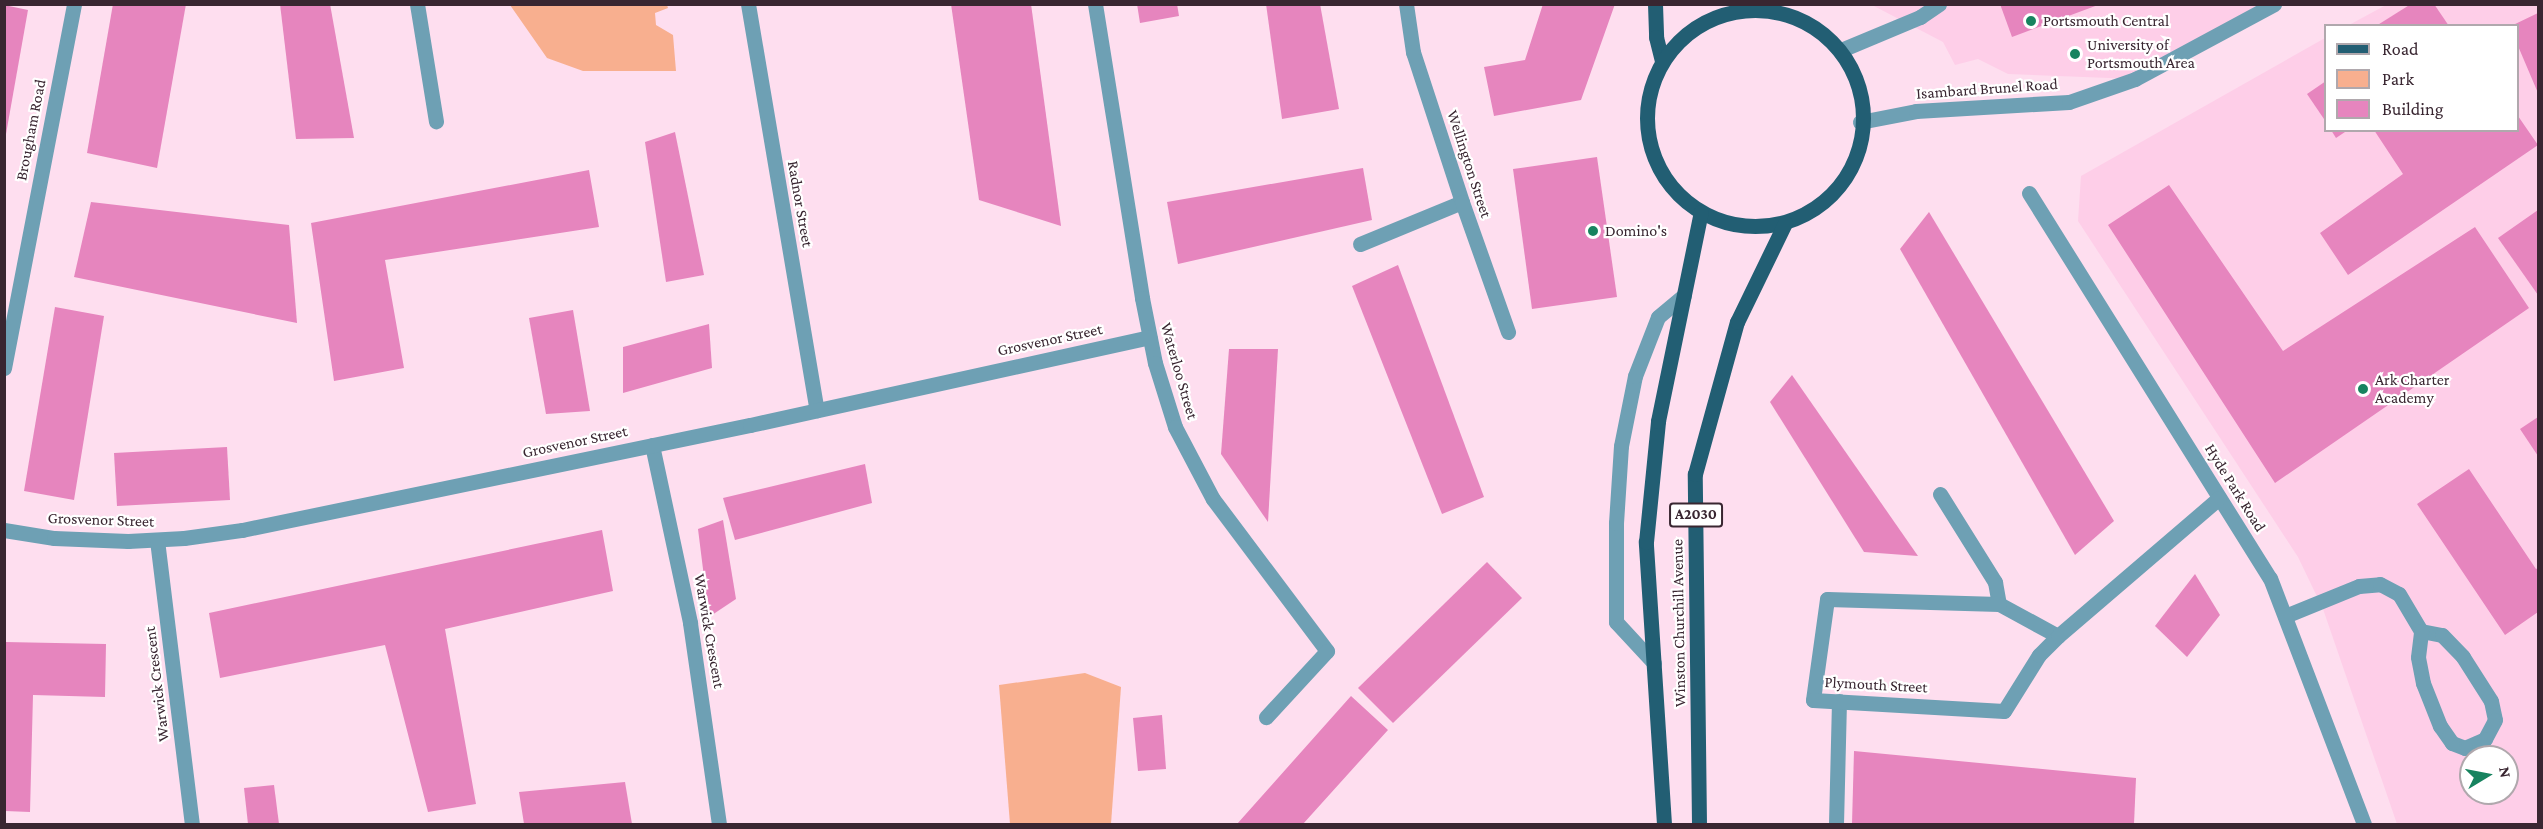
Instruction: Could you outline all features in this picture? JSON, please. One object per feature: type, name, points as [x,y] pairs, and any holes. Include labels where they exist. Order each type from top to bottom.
[{"type":"main road","points":[[1655,4],[1656,37],[1662,61]]},
{"type":"main road","points":[[1749,7],[1777,11],[1806,21],[1841,50],[1860,86],[1861,148],[1841,186],[1815,209],[1785,223],[1763,227],[1736,225],[1701,212],[1670,186],[1655,160],[1648,135],[1648,100],[1662,61],[1681,38],[1725,13],[1749,7]]},
{"type":"main road","name":"Winston Churchill Avenue","points":[[1664,825],[1646,542],[1658,421],[1701,212]]},
{"type":"main road","name":"Winston Churchill Avenue","points":[[1699,825],[1695,474],[1737,322],[1785,223]]},
{"type":"street","name":"Brougham Road","points":[[4,368],[74,4]]},
{"type":"street","points":[[417,4],[436,121]]},
{"type":"street","name":"Radnor Street","points":[[748,4],[817,411]]},
{"type":"street","name":"Waterloo Street","points":[[1095,4],[1149,337],[1175,427],[1213,500],[1327,651],[1266,717]]},
{"type":"street","name":"Wellington Street","points":[[1407,4],[1413,52],[1508,332]]},
{"type":"street","points":[[1841,50],[1920,17],[1939,4]]},
{"type":"street","name":"Isambard Brunel Road","points":[[1860,122],[1916,111],[2069,102],[2135,79],[2274,4]]},
{"type":"street","name":"Hyde Park Road","points":[[2029,193],[2270,578],[2364,825]]},
{"type":"street","points":[[1360,244],[1462,202]]},
{"type":"street","points":[[1654,663],[1616,622],[1616,523],[1621,446],[1635,376],[1658,317],[1684,295]]},
{"type":"street","name":"Grosvenor Street","points":[[4,530],[80,540],[157,540],[242,530],[817,411],[1149,337]]},
{"type":"street","name":"Warwick Crescent","points":[[652,445],[690,623],[719,825]]},
{"type":"street","points":[[1940,494],[1995,582],[1999,604]]},
{"type":"street","name":"Plymouth Street","points":[[2058,636],[1999,604],[1827,598],[1813,700],[2004,711],[2039,656],[2058,636],[2219,498]]},
{"type":"street","name":"Warwick Crescent","points":[[157,540],[192,825]]},
{"type":"street","points":[[2285,616],[2359,586],[2380,584],[2399,594],[2421,631],[2418,657],[2421,674],[2440,726],[2452,743],[2465,747],[2485,738],[2495,720],[2491,701],[2463,657],[2442,635],[2421,631]]},
{"type":"street","points":[[1836,825],[1839,701]]},
{"type":"shaded area","name":"University of Portsmouth Area","points":[[1872,5],[2274,5],[2135,79],[2008,74],[1978,59],[1955,65],[1943,42]]},
{"type":"shaded area","name":"Ark Charter Academy","points":[[2386,5],[2538,5],[2538,824],[2397,824],[2323,609],[2298,557],[2078,221],[2081,176],[2324,39],[2324,132],[2519,132],[2519,24],[2351,24]]},
{"type":"green space","points":[[510,5],[667,5],[668,8],[655,13],[656,25],[673,35],[676,71],[583,71],[547,58]]},
{"type":"green space","points":[[1085,673],[1121,687],[1111,824],[1010,824],[999,685]]},
{"type":"building","points":[[113,4],[186,4],[157,168],[87,153]]},
{"type":"building","points":[[280,4],[330,4],[354,138],[296,139]]},
{"type":"building","points":[[951,4],[1031,4],[1061,226],[979,200]]},
{"type":"building","points":[[1137,4],[1177,4],[1179,16],[1140,23]]},
{"type":"building","points":[[1266,4],[1320,4],[1339,109],[1282,119]]},
{"type":"building","points":[[1543,4],[1615,4],[1581,100],[1494,116],[1484,67],[1525,60]]},
{"type":"building","name":"Portsmouth Central","points":[[2000,4],[2098,4],[2098,5],[2012,37]]},
{"type":"building","points":[[2411,4],[2434,4],[2448,24],[2379,24]]},
{"type":"building","points":[[4,5],[28,10],[6,134],[4,134]]},
{"type":"building","points":[[2538,13],[2538,93],[2519,48],[2519,24],[2515,24]]},
{"type":"building","points":[[2324,82],[2324,119],[2307,94]]},
{"type":"building","points":[[2519,117],[2538,145],[2348,275],[2320,233],[2403,174],[2375,132],[2519,132]]},
{"type":"building","points":[[675,132],[704,275],[666,282],[645,142]]},
{"type":"building","points":[[2332,132],[2345,132],[2336,138]]},
{"type":"building","points":[[1597,157],[1617,297],[1532,309],[1513,169]]},
{"type":"building","points":[[1363,168],[1372,220],[1178,264],[1167,202]]},
{"type":"building","points":[[589,170],[599,227],[385,260],[404,368],[334,381],[311,223]]},
{"type":"building","points":[[2169,185],[2283,351],[2475,227],[2529,308],[2275,483],[2108,225]]},
{"type":"building","points":[[91,202],[289,225],[297,323],[74,277]]},
{"type":"building","points":[[2538,210],[2538,295],[2498,238]]},
{"type":"building","points":[[1929,212],[2114,521],[2075,555],[1900,249]]},
{"type":"building","points":[[1398,265],[1484,497],[1442,514],[1352,286]]},
{"type":"building","points":[[55,307],[104,316],[74,500],[24,491]]},
{"type":"building","points":[[573,310],[590,411],[546,414],[529,318]]},
{"type":"building","points":[[709,324],[712,368],[623,393],[623,347]]},
{"type":"building","points":[[1229,349],[1278,349],[1268,522],[1221,454]]},
{"type":"building","points":[[1792,375],[1918,556],[1864,552],[1770,402]]},
{"type":"building","points":[[2538,417],[2538,456],[2520,429]]},
{"type":"building","points":[[227,447],[230,500],[117,506],[114,453]]},
{"type":"building","points":[[865,464],[872,503],[735,540],[723,498]]},
{"type":"building","points":[[2469,469],[2536,569],[2538,568],[2538,612],[2505,635],[2417,504]]},
{"type":"building","points":[[723,520],[736,599],[709,617],[698,529]]},
{"type":"building","points":[[602,530],[613,591],[445,629],[476,804],[428,812],[385,645],[220,678],[209,613]]},
{"type":"building","points":[[1487,562],[1522,598],[1393,723],[1358,688]]},
{"type":"building","points":[[2195,574],[2220,615],[2187,657],[2155,626]]},
{"type":"building","points":[[5,642],[106,644],[105,697],[33,695],[30,812],[5,811]]},
{"type":"building","points":[[1351,696],[1388,730],[1303,824],[1237,824]]},
{"type":"building","points":[[1162,715],[1166,769],[1138,771],[1133,718]]},
{"type":"building","points":[[1854,751],[2136,778],[2134,824],[1852,824]]},
{"type":"building","points":[[625,782],[632,824],[524,824],[519,792]]},
{"type":"building","points":[[274,785],[279,824],[248,824],[244,788]]},
{"type":"place","name":"Portsmouth Central","points":[[2031,21]]},
{"type":"place","name":"University of Portsmouth Area","points":[[2075,54]]},
{"type":"place","name":"Domino's","points":[[1593,231]]},
{"type":"place","name":"Ark Charter Academy","points":[[2363,389]]}]
